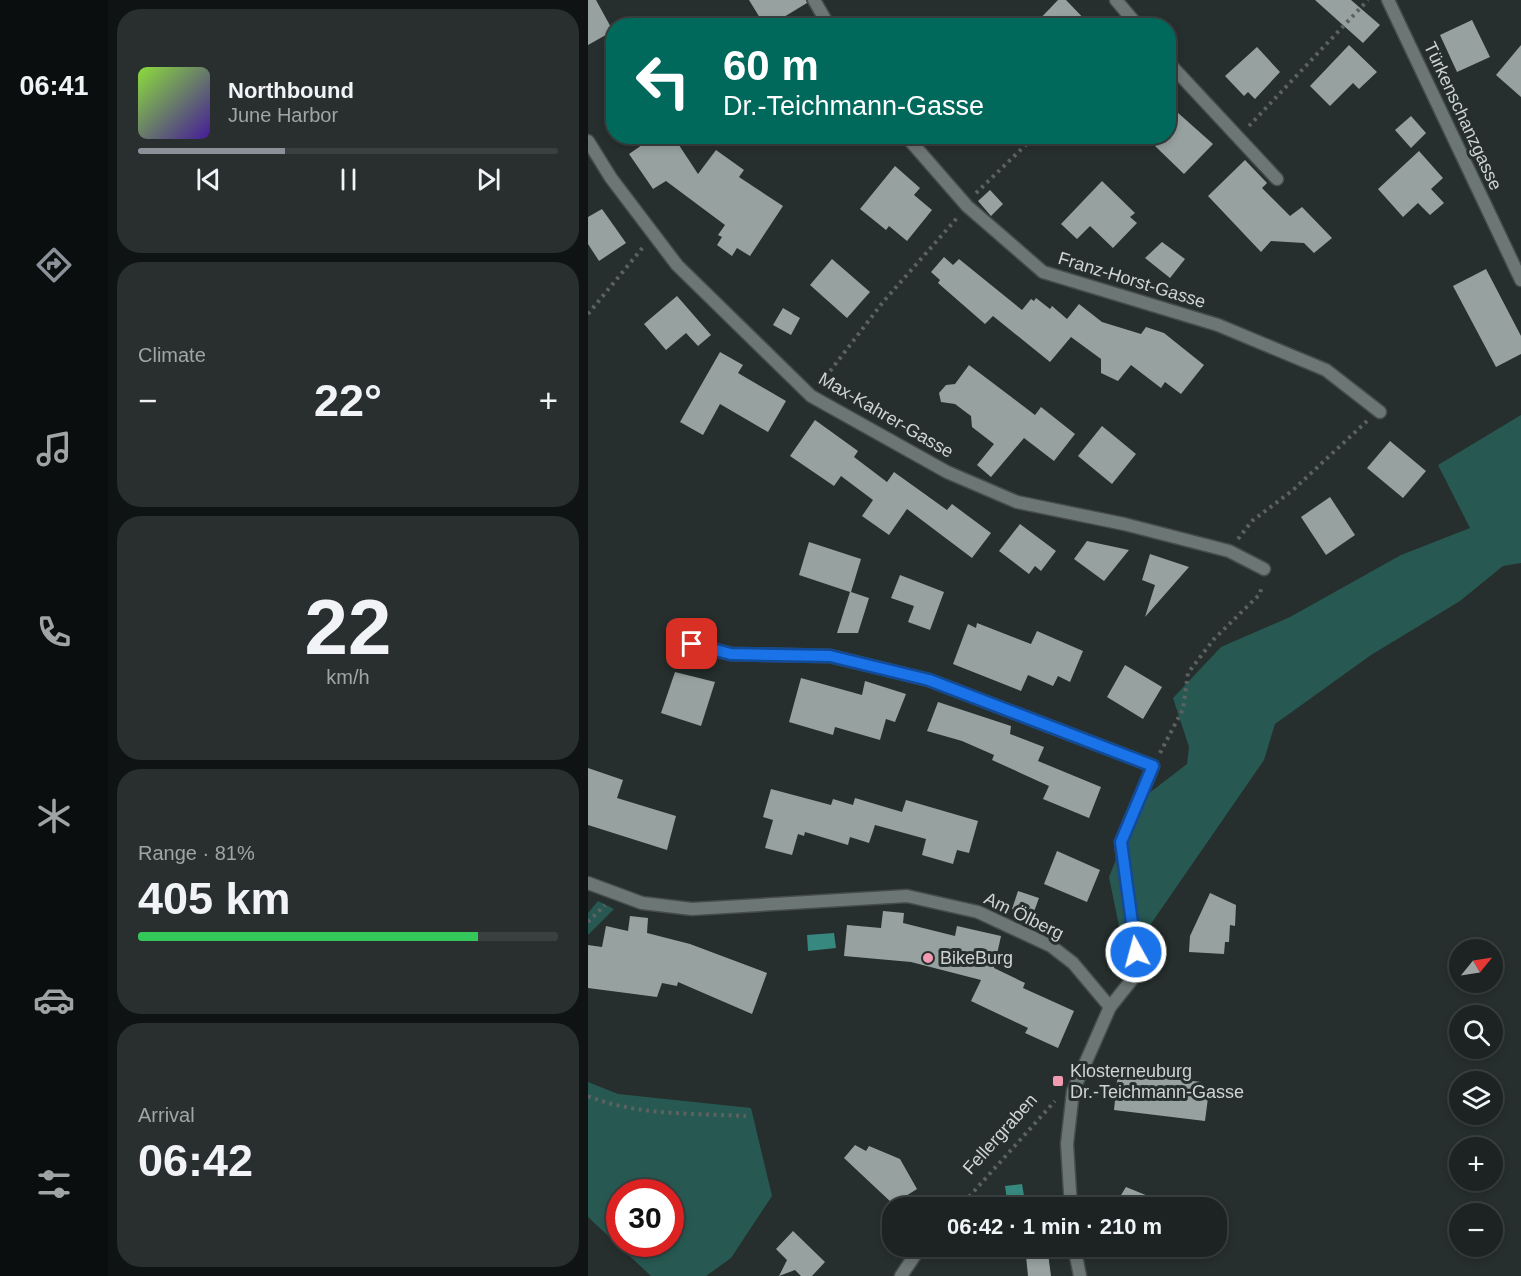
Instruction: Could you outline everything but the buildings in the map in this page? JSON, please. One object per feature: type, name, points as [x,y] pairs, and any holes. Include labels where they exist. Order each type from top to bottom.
[{"type":"street","points":[[814,0],[824,18]]},
{"type":"street","points":[[1116,0],[1131,18]]},
{"type":"street","name":"Türkenschanzgasse","points":[[1388,0],[1521,280]]},
{"type":"street","points":[[1176,71],[1277,179]]},
{"type":"street","name":"Max-Kahrer-Gasse","points":[[588,141],[611,178],[677,265],[811,396],[947,472],[1017,502],[1124,524],[1229,551],[1264,569]]},
{"type":"street","name":"Franz-Horst-Gasse","points":[[913,144],[967,206],[1043,272],[1218,325],[1326,370],[1380,412]]},
{"type":"street","points":[[692,644],[731,654],[830,656],[929,680],[1153,766],[1121,842],[1138,972],[1110,1007],[1073,1091],[1067,1144],[1070,1197]]},
{"type":"street","name":"Am Ölberg","points":[[588,883],[642,903],[692,909],[907,896],[978,912],[1051,946],[1073,963],[1110,1007]]},
{"type":"street","points":[[901,1276],[914,1257]]},
{"type":"street","points":[[1076,1257],[1080,1276]]},
{"type":"path","points":[[1238,137],[1368,0]]},
{"type":"path","points":[[811,396],[883,302],[967,206],[974,194],[1027,144]]},
{"type":"path","points":[[588,314],[654,233]]},
{"type":"path","points":[[1229,551],[1252,521],[1293,490],[1380,412]]},
{"type":"path","points":[[1153,766],[1183,709],[1188,673],[1214,639],[1260,594],[1264,569]]},
{"type":"path","name":"Fellergraben","points":[[969,1197],[1041,1114],[1056,1100],[1073,1091]]},
{"type":"path","points":[[588,1096],[605,1103],[660,1112],[746,1116]]},
{"type":"green space","points":[[1521,415],[1521,563],[1503,566],[1460,601],[1371,655],[1275,724],[1264,760],[1126,960],[1109,877],[1140,800],[1187,764],[1189,747],[1173,698],[1221,647],[1290,617],[1401,555],[1470,528],[1438,465]]},
{"type":"green space","points":[[598,901],[614,909],[588,935],[588,913]]},
{"type":"green space","points":[[588,1082],[618,1094],[751,1108],[772,1196],[731,1258],[706,1276],[651,1276],[631,1257],[684,1257],[684,1179],[606,1179],[606,1234],[588,1217]]},
{"type":"water","points":[[834,933],[836,948],[808,951],[807,935]]},
{"type":"water","points":[[1022,1184],[1024,1197],[1007,1197],[1005,1186]]},
{"type":"place","name":"BikeBurg","points":[[928,958]]},
{"type":"place","name":"Klosterneuburg Dr.-Teichmann-Gasse","points":[[1058,1081]]},
{"type":"route","points":[[692,644],[731,654],[830,656],[929,680],[1153,766],[1121,842],[1125,889],[1136,952]]}]
